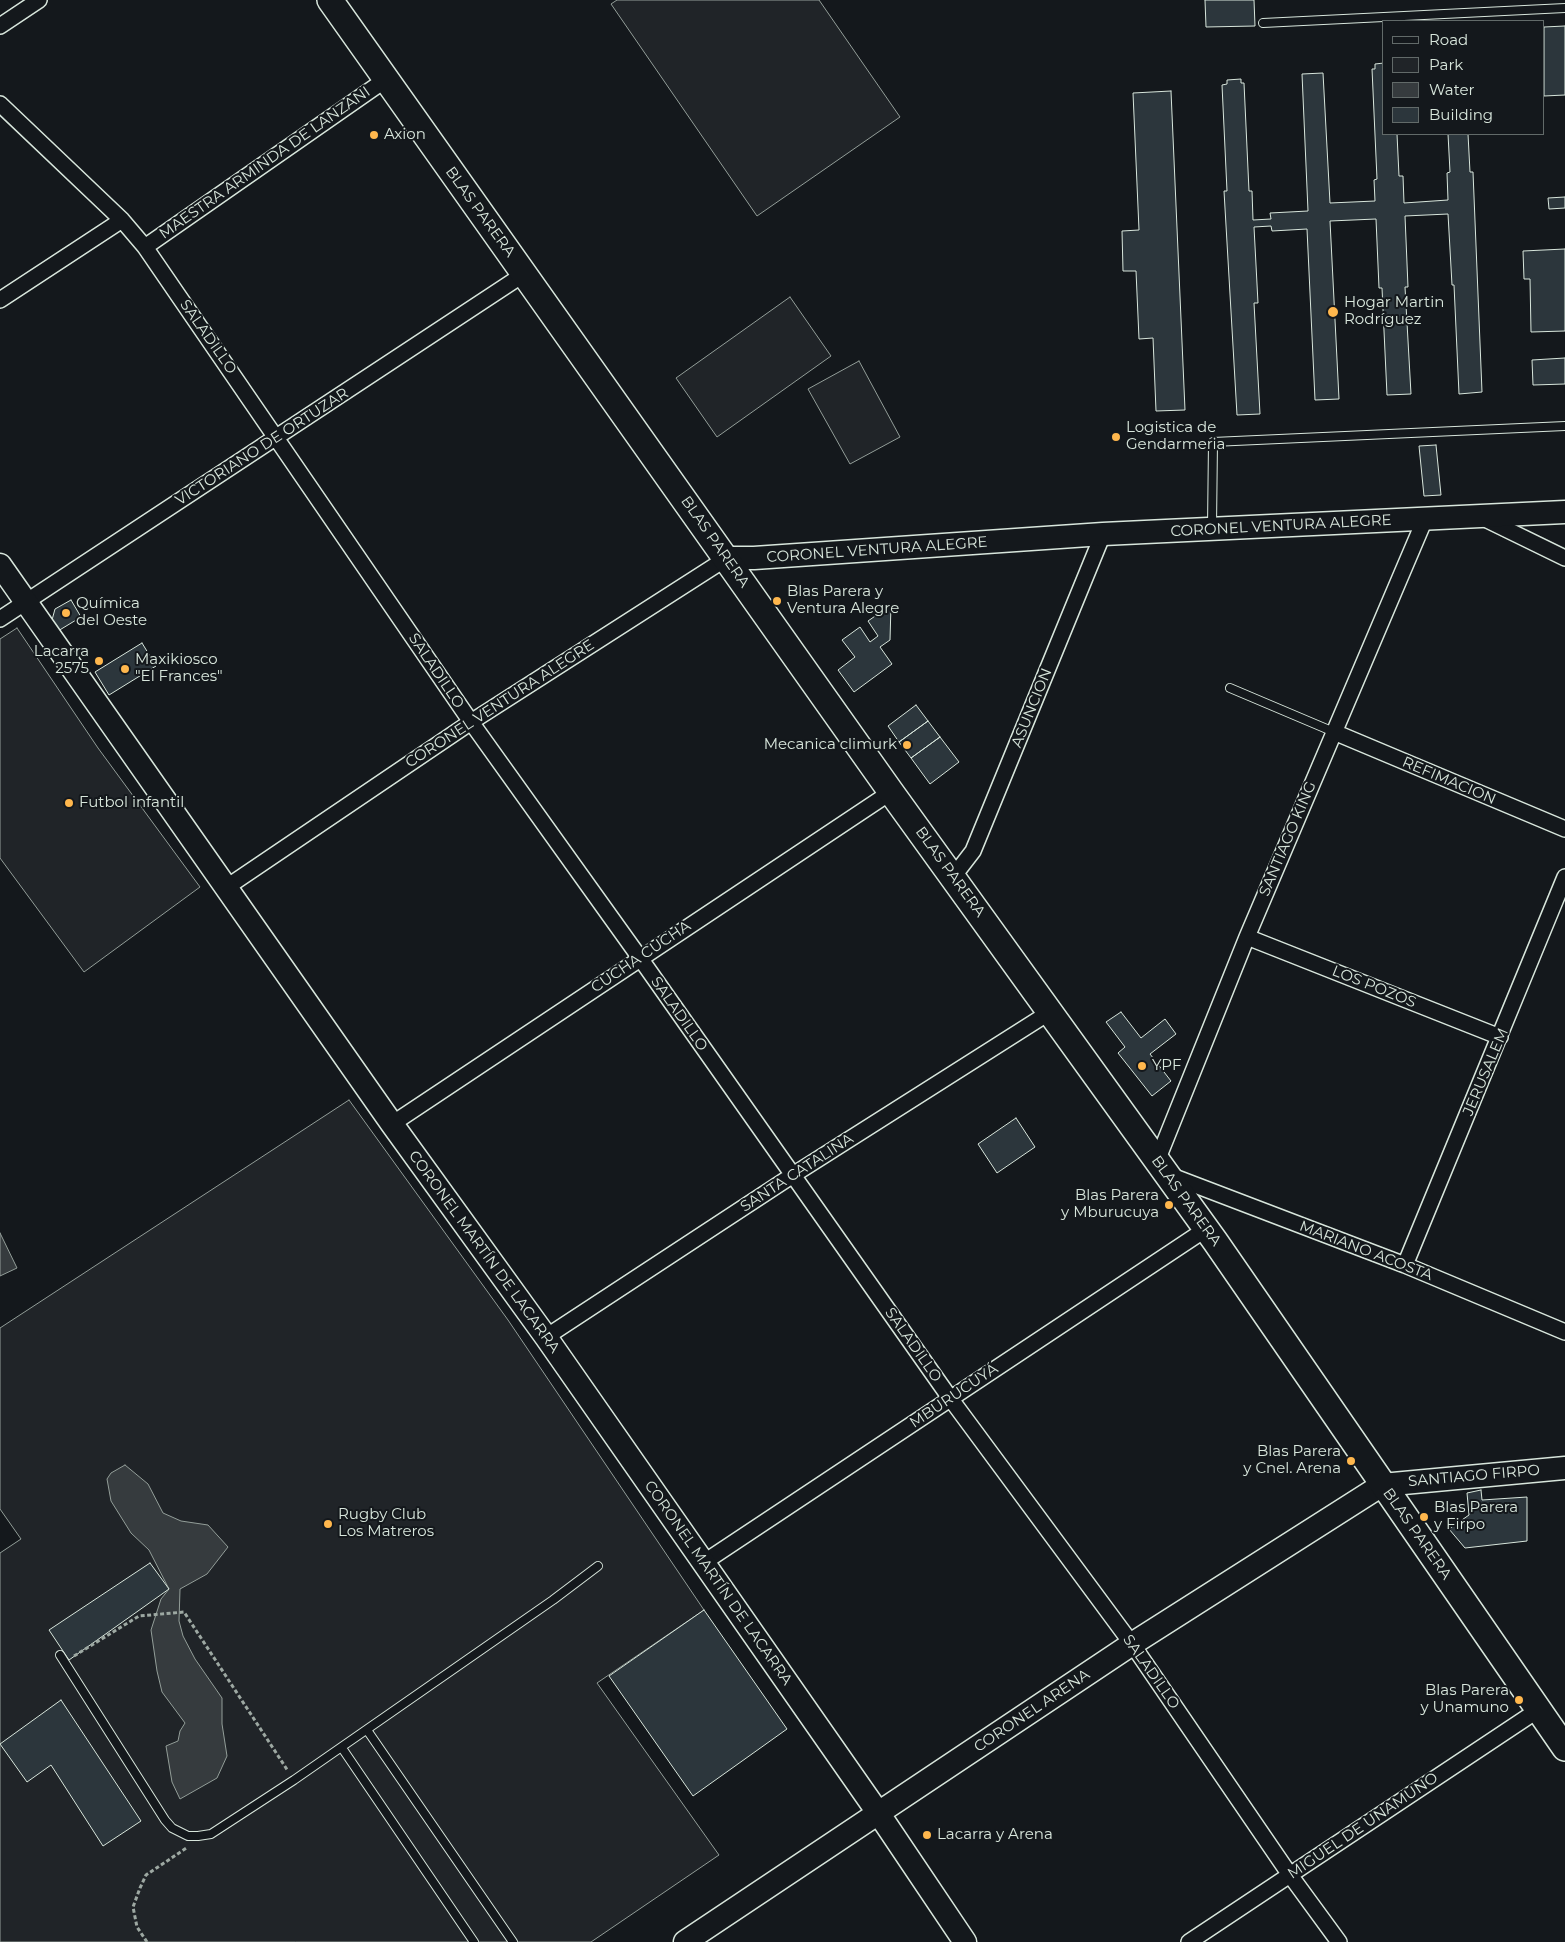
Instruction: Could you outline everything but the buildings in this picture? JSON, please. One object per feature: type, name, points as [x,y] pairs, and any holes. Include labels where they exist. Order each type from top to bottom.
[{"type":"main road","name":"BLAS PARERA","points":[[330,0],[891,792],[1162,1167],[1565,1748]]},
{"type":"street","points":[[0,26],[39,0]]},
{"type":"street","name":"MAESTRA ARMINDA DE LANZANI","points":[[145,247],[385,80]]},
{"type":"street","name":"SALADILLO","points":[[0,104],[122,220],[145,247],[471,722],[950,1398],[1132,1644],[1290,1875],[1339,1942]]},
{"type":"street","points":[[0,300],[122,220]]},
{"type":"street","name":"VICTORIANO DE ORTUZAR","points":[[0,619],[524,274]]},
{"type":"street","name":"CORONEL VENTURA ALEGRE","points":[[227,888],[471,722],[727,558],[754,558],[1103,534],[1565,512]]},
{"type":"street","points":[[1479,517],[1565,558]]},
{"type":"street","name":"SANTIAGO KING","points":[[1162,1167],[1247,936],[1425,519]]},
{"type":"street","name":"ASUNCION","points":[[953,877],[973,851],[1103,534]]},
{"type":"street","name":"CORONEL MARTÍN DE LACARRA","points":[[0,565],[392,1124],[546,1337],[879,1814],[965,1942]]},
{"type":"street","name":"REFIMACION","points":[[1334,732],[1565,829]]},
{"type":"street","name":"CUCHA CUCHA","points":[[392,1124],[891,792]]},
{"type":"street","name":"JERUSALEM","points":[[1405,1265],[1565,877]]},
{"type":"street","name":"LOS POZOS","points":[[1247,936],[1500,1037]]},
{"type":"street","name":"SANTA CATALINA","points":[[546,1337],[793,1174],[1050,1012]]},
{"type":"street","name":"MARIANO ACOSTA","points":[[1162,1167],[1565,1332]]},
{"type":"street","name":"MBURUCUYÁ","points":[[704,1563],[950,1398],[1206,1230]]},
{"type":"street","name":"SANTIAGO FIRPO","points":[[1382,1485],[1565,1468]]},
{"type":"street","name":"CORONEL ARENA","points":[[685,1942],[1132,1644],[1382,1485]]},
{"type":"street","name":"MIGUEL DE UNAMUNO","points":[[1189,1942],[1538,1710]]},
{"type":"lane","points":[[1263,23],[1565,8]]},
{"type":"lane","points":[[1212,529],[1213,442],[1565,426]]},
{"type":"lane","points":[[1230,688],[1334,732]]},
{"type":"lane","points":[[62,1659],[165,1820],[172,1828],[188,1836],[211,1834],[342,1748],[598,1566]]},
{"type":"lane","points":[[367,1730],[513,1942]]},
{"type":"lane","points":[[342,1748],[474,1942]]},
{"type":"path","points":[[62,1659],[139,1616],[184,1612],[294,1780]]},
{"type":"path","points":[[147,1942],[137,1927],[133,1908],[146,1875],[192,1844],[198,1836]]},
{"type":"green space","points":[[617,0],[819,0],[900,117],[757,216],[611,4]]},
{"type":"green space","points":[[790,297],[831,356],[717,437],[676,378]]},
{"type":"green space","points":[[859,361],[900,437],[850,464],[808,389]]},
{"type":"green space","name":"Futbol infantil","points":[[17,628],[98,748],[200,887],[84,972],[0,858],[0,639]]},
{"type":"green space","name":"Rugby Club Los Matreros","points":[[349,1100],[508,1320],[704,1610],[597,1683],[719,1855],[591,1942],[0,1942],[0,1553],[21,1539],[0,1509],[0,1328]]},
{"type":"water","points":[[0,1233],[17,1268],[0,1276]]},
{"type":"water","points":[[125,1465],[148,1484],[163,1513],[181,1521],[208,1525],[228,1547],[207,1574],[180,1589],[179,1621],[183,1636],[195,1659],[222,1698],[222,1724],[227,1756],[217,1778],[180,1799],[172,1782],[166,1746],[178,1741],[180,1731],[185,1723],[162,1692],[151,1630],[161,1599],[169,1589],[149,1550],[131,1533],[111,1501],[107,1479],[111,1473]]},
{"type":"place","name":"Axion","points":[[374,135]]},
{"type":"place","name":"Hogar Martin Rodríguez","points":[[1333,312]]},
{"type":"place","name":"Logistica de Gendarmeria","points":[[1116,437]]},
{"type":"place","name":"Blas Parera y Ventura Alegre","points":[[777,601]]},
{"type":"place","name":"Química del Oeste","points":[[66,613]]},
{"type":"place","name":"Lacarra 2575","points":[[99,661]]},
{"type":"place","name":"Maxikiosco \"El Frances\"","points":[[125,669]]},
{"type":"place","name":"Mecanica climurk","points":[[907,745]]},
{"type":"place","name":"Futbol infantil","points":[[69,803]]},
{"type":"place","name":"YPF","points":[[1142,1066]]},
{"type":"place","name":"Blas Parera y Mburucuya","points":[[1169,1205]]},
{"type":"place","name":"Blas Parera y Cnel. Arena","points":[[1351,1461]]},
{"type":"place","name":"Blas Parera y Firpo","points":[[1424,1517]]},
{"type":"place","name":"Rugby Club Los Matreros","points":[[328,1524]]},
{"type":"place","name":"Blas Parera y Unamuno","points":[[1519,1700]]},
{"type":"place","name":"Lacarra y Arena","points":[[927,1835]]}]
